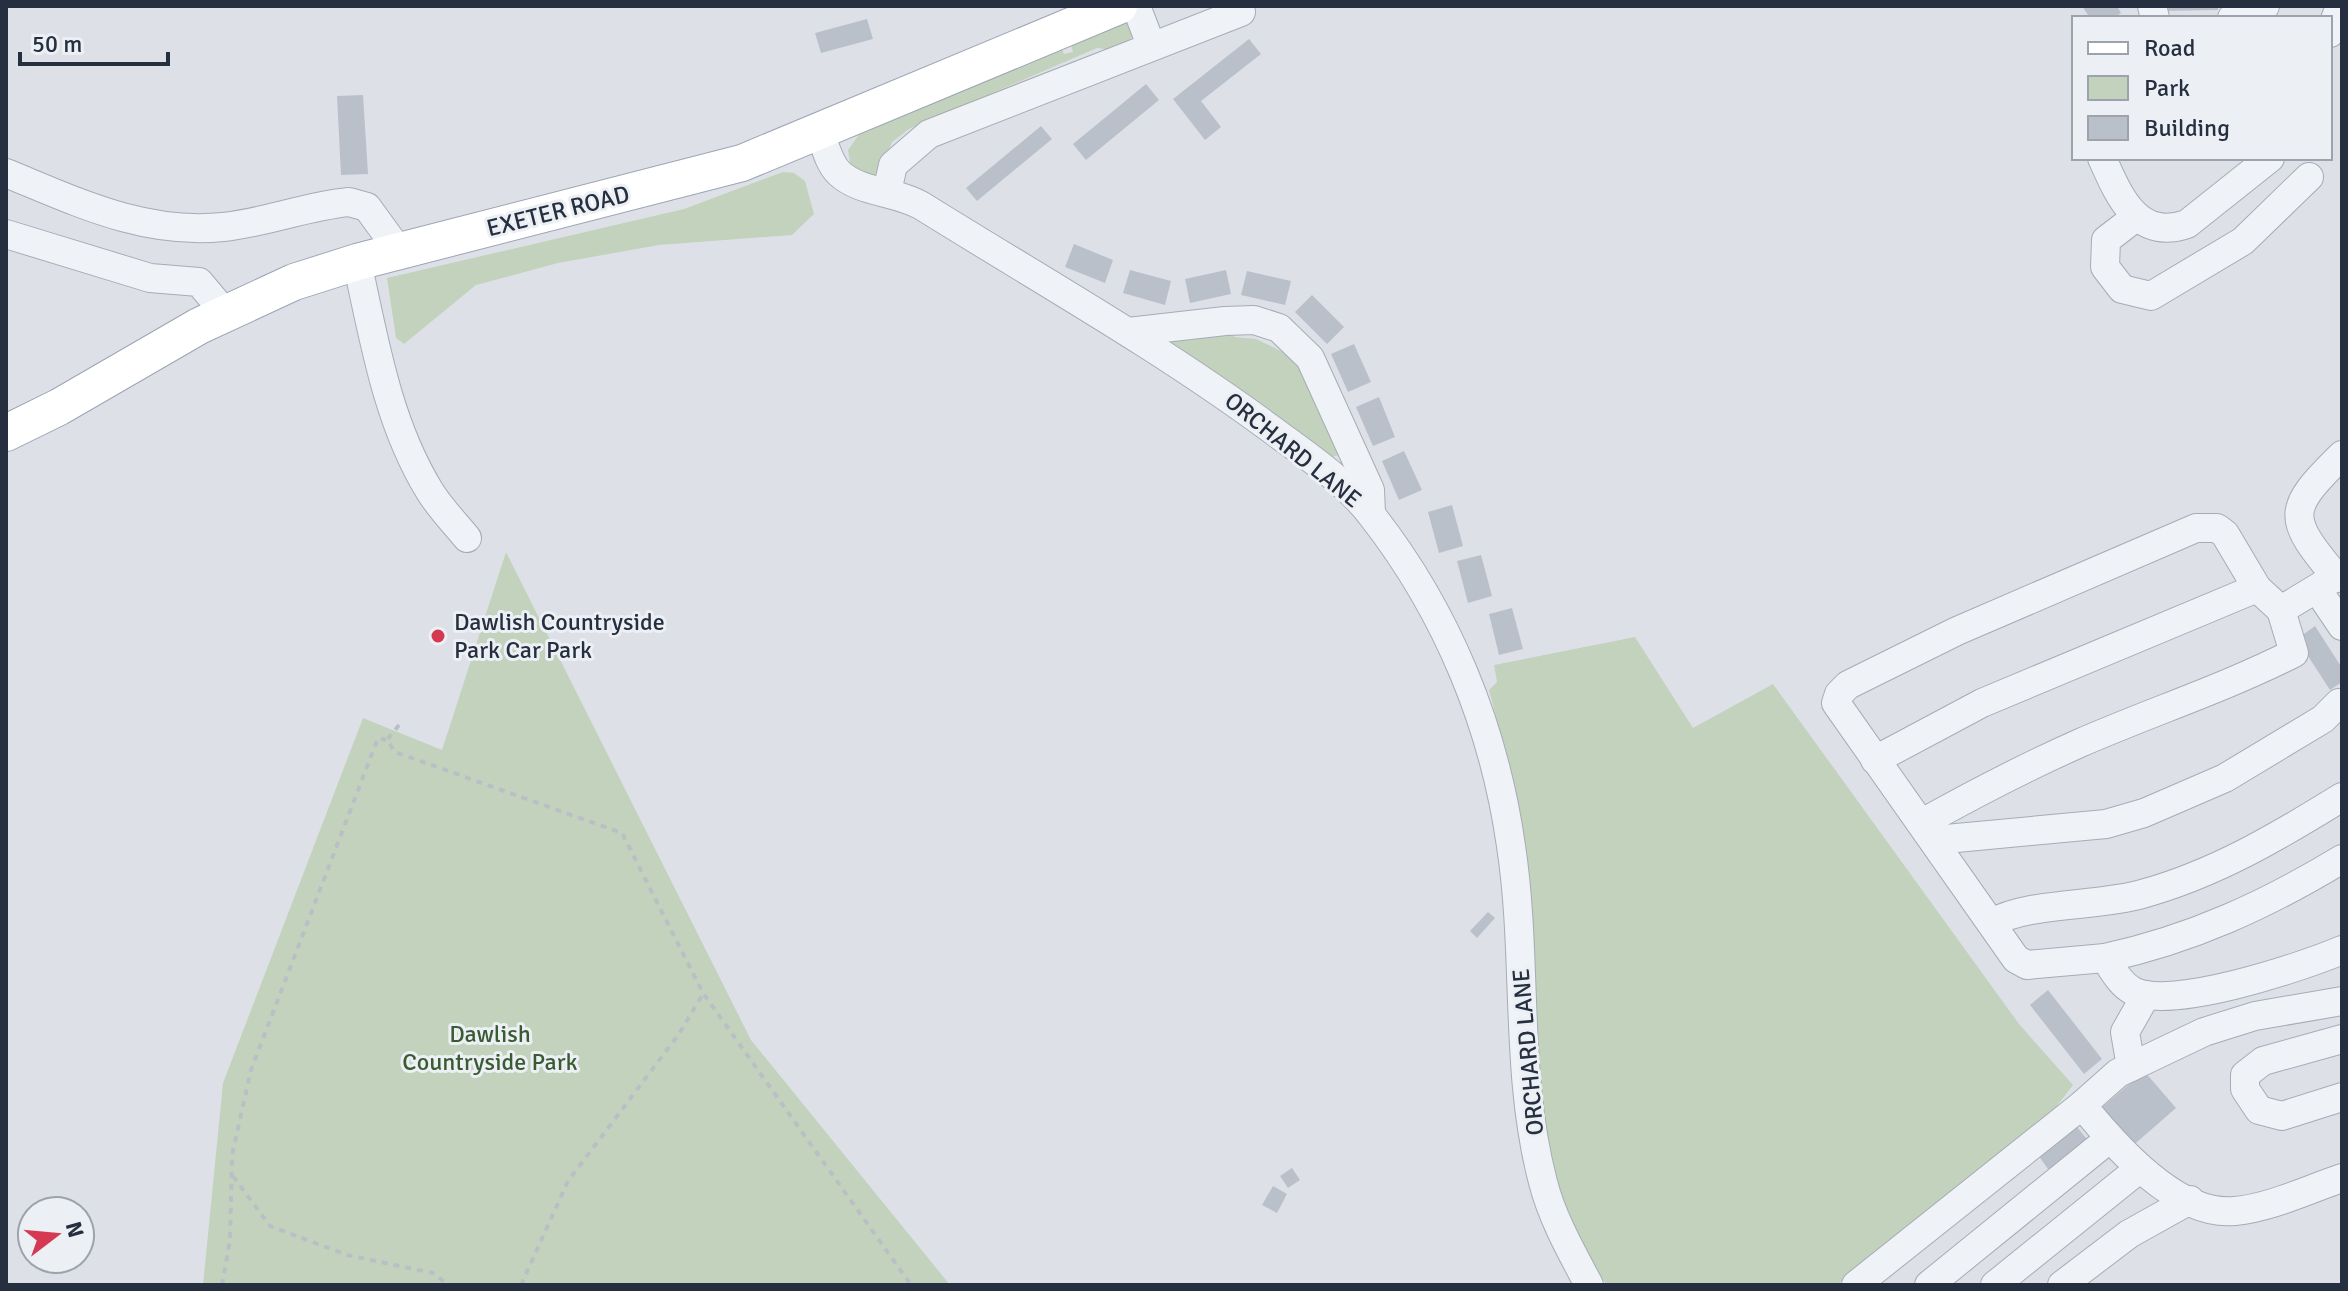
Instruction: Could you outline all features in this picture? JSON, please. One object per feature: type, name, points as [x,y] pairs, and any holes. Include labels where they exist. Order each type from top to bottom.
[{"type":"main road","name":"EXETER ROAD","points":[[6,433],[225,313],[294,282],[357,262],[742,163],[1119,6]]},
{"type":"street","points":[[1136,6],[1151,45]]},
{"type":"street","points":[[2238,16],[2265,6]]},
{"type":"street","points":[[887,192],[893,165],[929,134],[1241,12]]},
{"type":"street","name":"ORCHARD LANE","points":[[820,132],[832,164],[840,173],[914,202],[1219,390],[1301,451],[1371,513],[1423,587],[1462,662],[1492,761],[1512,851],[1531,1110],[1543,1184],[1565,1240],[1589,1285]]},
{"type":"street","points":[[2103,160],[2117,191],[2136,217],[2155,226],[2174,228],[2187,224],[2267,160]]},
{"type":"street","points":[[6,173],[98,211],[169,228],[226,227],[349,202],[367,207],[399,251]]},
{"type":"street","points":[[2136,217],[2106,240],[2105,267],[2122,289],[2151,296],[2243,241],[2309,177]]},
{"type":"street","points":[[6,234],[150,278],[199,282],[225,313]]},
{"type":"street","points":[[357,262],[377,354],[399,429],[429,490],[467,538]]},
{"type":"street","points":[[1128,332],[1254,320],[1279,328],[1310,358],[1370,490],[1371,513]]},
{"type":"street","points":[[2342,455],[2308,489],[2298,507],[2298,518],[2307,538],[2332,580],[2342,626]]},
{"type":"street","points":[[1929,832],[1969,796],[2082,743],[2243,679],[2294,653],[2281,610],[2257,588],[2225,534],[2217,528],[2205,526],[1957,631],[1848,685],[1839,694],[1836,703],[2016,959],[2027,965],[2105,958],[2178,940],[2232,919],[2342,859]]},
{"type":"street","points":[[2281,610],[2332,580]]},
{"type":"street","points":[[1875,760],[1982,703],[2257,588]]},
{"type":"street","points":[[1929,832],[2106,824],[2144,813],[2225,778],[2323,719],[2336,700]]},
{"type":"street","points":[[1992,923],[2016,912],[2096,905],[2186,880],[2274,839],[2342,797]]},
{"type":"street","points":[[2105,958],[2118,978],[2132,991],[2146,995],[2187,995],[2267,976],[2342,950]]},
{"type":"street","points":[[2131,1067],[2125,1032],[2146,995]]},
{"type":"street","points":[[1856,1285],[2118,1073],[2217,1028],[2255,1016],[2342,1001]]},
{"type":"street","points":[[2342,1039],[2263,1061],[2245,1075],[2245,1089],[2259,1110],[2282,1116],[2342,1097]]},
{"type":"street","points":[[2082,1105],[2109,1139],[2139,1169],[2207,1209],[2235,1211],[2342,1178]]},
{"type":"street","points":[[1929,1285],[2109,1139]]},
{"type":"street","points":[[1995,1285],[2139,1169]]},
{"type":"street","points":[[2062,1285],[2129,1234],[2190,1200]]},
{"type":"path","points":[[387,740],[399,725]]},
{"type":"path","points":[[222,1285],[230,1240],[232,1174],[251,1070],[378,738],[387,740],[395,752],[622,833],[703,993],[911,1285]]},
{"type":"path","points":[[521,1285],[568,1181],[679,1034],[703,993]]},
{"type":"path","points":[[232,1174],[270,1226],[347,1255],[433,1273],[448,1285]]},
{"type":"green space","points":[[1126,23],[1133,34],[1129,42],[1112,50],[1097,48],[909,129],[892,142],[879,173],[871,176],[851,168],[848,150],[860,133],[1062,49],[1064,54],[1073,52],[1071,45]]},
{"type":"green space","points":[[783,172],[794,173],[805,181],[814,214],[792,235],[659,245],[558,263],[476,285],[404,344],[396,338],[387,278],[684,209]]},
{"type":"green space","points":[[1223,328],[1235,337],[1256,339],[1289,355],[1300,355],[1342,454],[1332,457],[1168,343],[1171,338]]},
{"type":"green space","name":"Dawlish Countryside Park","points":[[506,552],[751,1040],[950,1285],[203,1285],[223,1083],[363,718],[442,750]]},
{"type":"green space","points":[[1635,637],[1693,728],[1773,684],[2019,1024],[2073,1085],[2043,1124],[1837,1285],[1607,1285],[1577,1237],[1557,1185],[1544,1131],[1536,1076],[1523,850],[1509,769],[1489,690],[1497,682],[1494,665]]},
{"type":"building","points":[[2082,6],[2117,6],[2121,13],[2116,16],[2089,16]]},
{"type":"building","points":[[2163,6],[2218,6],[2218,10],[2163,11]]},
{"type":"building","points":[[867,19],[873,39],[821,53],[815,33]]},
{"type":"building","points":[[1249,39],[1261,54],[1201,101],[1221,127],[1205,140],[1173,99]]},
{"type":"building","points":[[1146,84],[1159,100],[1086,160],[1073,144]]},
{"type":"building","points":[[363,95],[368,174],[341,175],[337,96]]},
{"type":"building","points":[[1041,126],[1052,139],[977,201],[966,188]]},
{"type":"building","points":[[1074,244],[1113,260],[1105,283],[1065,267]]},
{"type":"building","points":[[1130,270],[1171,281],[1165,305],[1123,293]]},
{"type":"building","points":[[1226,270],[1231,294],[1190,303],[1185,279]]},
{"type":"building","points":[[1247,271],[1291,281],[1285,305],[1241,295]]},
{"type":"building","points":[[1312,295],[1344,327],[1327,344],[1295,312]]},
{"type":"building","points":[[1354,344],[1371,382],[1348,392],[1331,354]]},
{"type":"building","points":[[1379,397],[1395,437],[1373,446],[1356,407]]},
{"type":"building","points":[[1404,451],[1422,490],[1399,500],[1382,461]]},
{"type":"building","points":[[1452,505],[1463,546],[1439,553],[1428,512]]},
{"type":"building","points":[[1481,555],[1492,596],[1468,603],[1457,561]]},
{"type":"building","points":[[1512,608],[1523,649],[1499,655],[1489,614]]},
{"type":"building","points":[[2315,626],[2342,668],[2342,682],[2330,690],[2297,639]]},
{"type":"building","points":[[1488,912],[1495,918],[1477,938],[1470,931]]},
{"type":"building","points":[[2048,990],[2102,1059],[2084,1074],[2030,1005]]},
{"type":"building","points":[[2144,1071],[2176,1108],[2129,1149],[2097,1112]]},
{"type":"building","points":[[2073,1122],[2094,1148],[2055,1179],[2036,1152]]},
{"type":"building","points":[[1292,1168],[1300,1180],[1288,1188],[1280,1176]]},
{"type":"building","points":[[1273,1186],[1287,1194],[1277,1213],[1262,1205]]},
{"type":"place","name":"Dawlish Countryside Park Car Park","points":[[438,636]]}]
